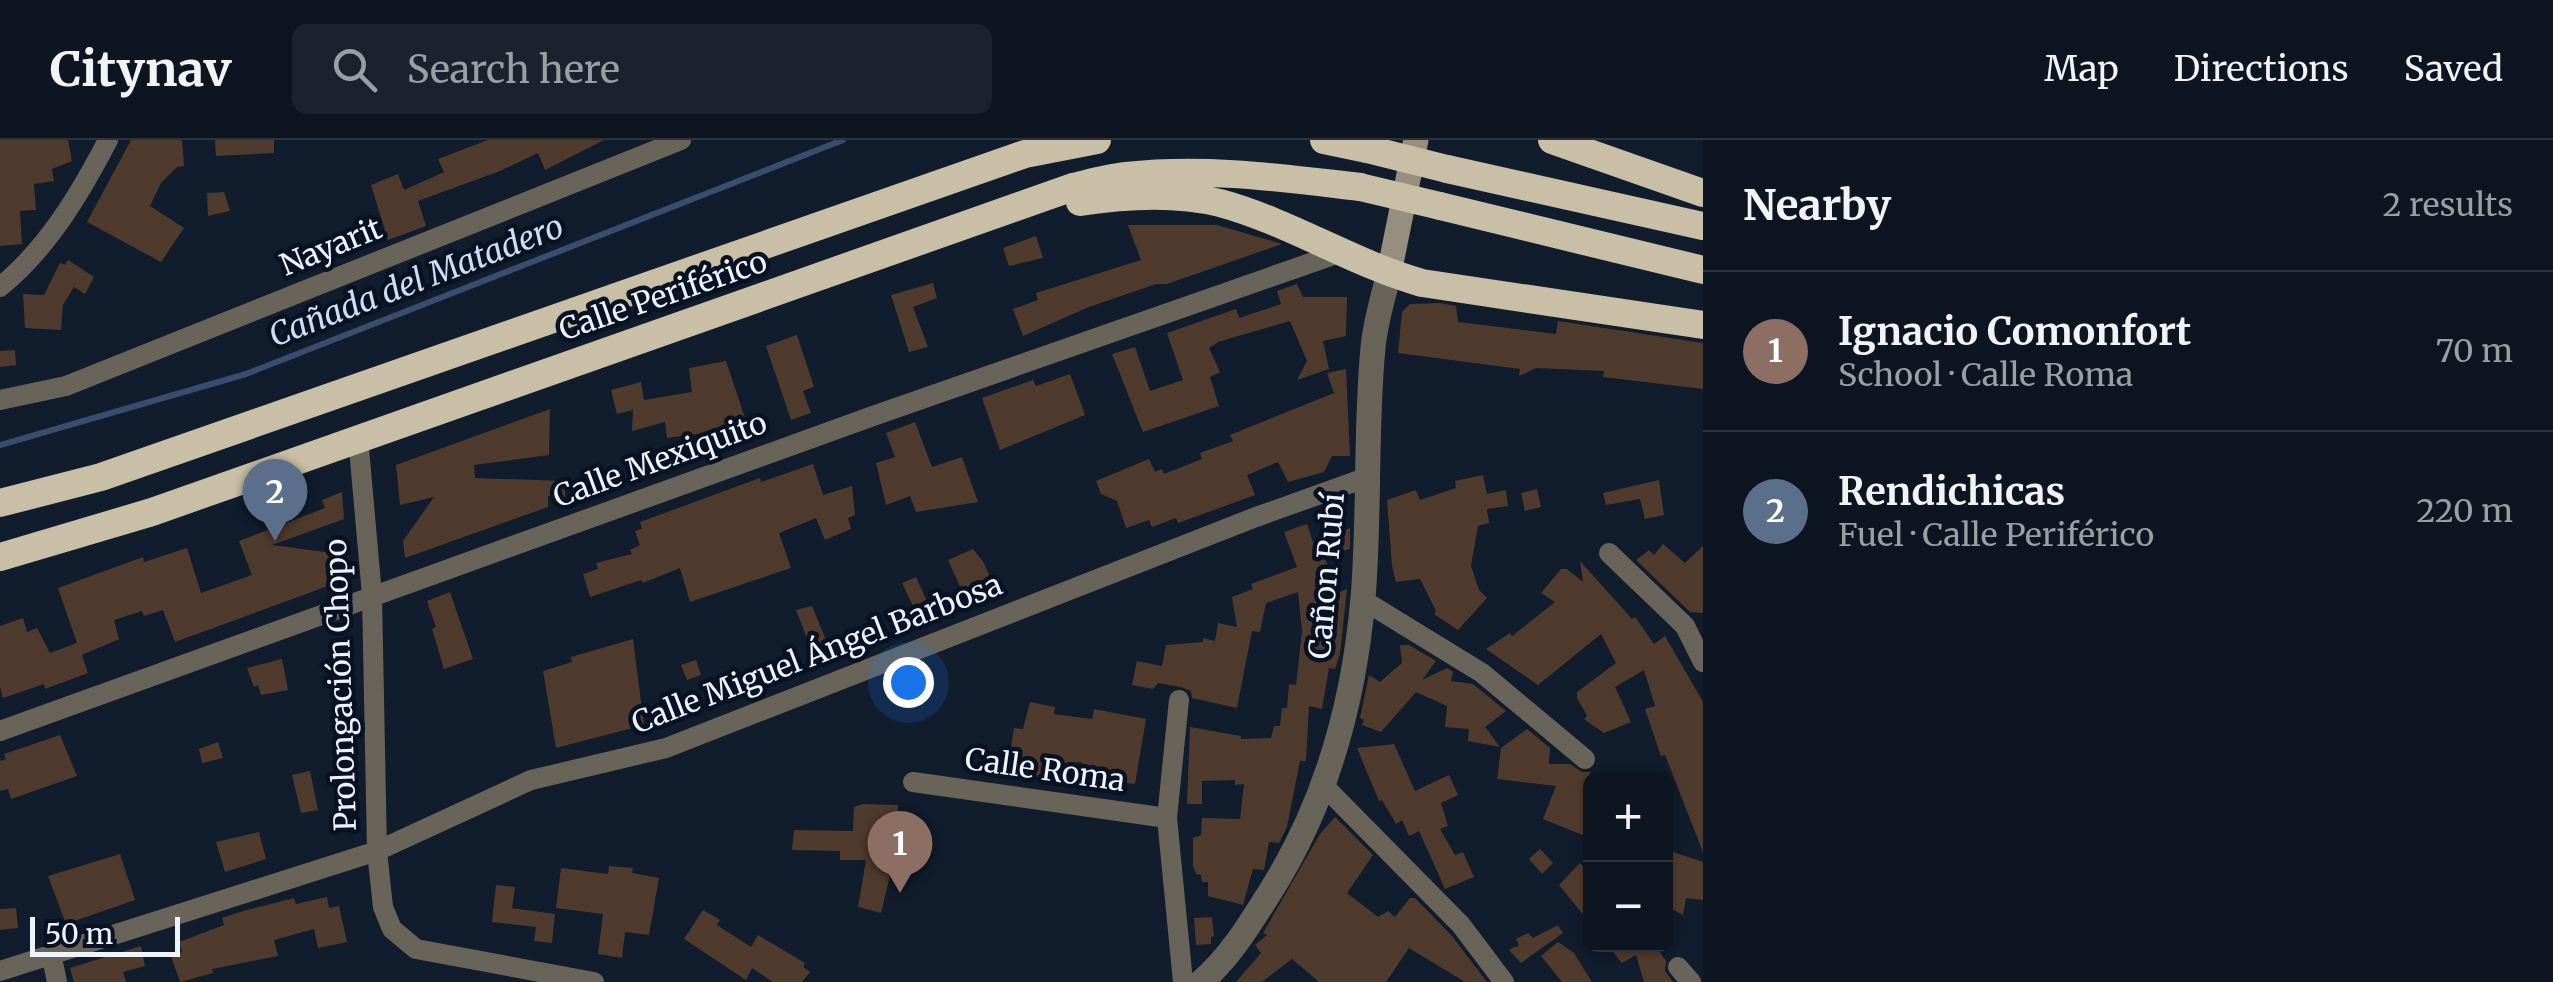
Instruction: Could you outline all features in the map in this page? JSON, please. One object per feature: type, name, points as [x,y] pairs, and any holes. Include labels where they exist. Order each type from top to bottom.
[{"type":"highway","points":[[1025,154],[1054,140]]},
{"type":"highway","name":"Calle Periférico","points":[[0,503],[101,476],[1025,154],[1096,140]]},
{"type":"highway","points":[[1324,140],[1703,226]]},
{"type":"highway","points":[[1552,140],[1703,193]]},
{"type":"highway","name":"Calle Periférico","points":[[0,557],[152,512],[1055,193],[1125,176],[1234,174],[1360,188],[1703,270]]},
{"type":"highway","points":[[919,242],[1070,203],[1154,196],[1216,202],[1262,217],[1388,274],[1454,289],[1703,325]]},
{"type":"main road","name":"Cañon Rubí","points":[[1388,274],[1416,140]]},
{"type":"street","points":[[0,287],[23,268],[52,233],[108,140]]},
{"type":"street","name":"Nayarit","points":[[0,400],[66,386],[681,140]]},
{"type":"street","name":"Calle Mexiquito","points":[[0,731],[372,595],[1342,252]]},
{"type":"street","name":"Cañon Rubí","points":[[1201,982],[1217,968],[1278,880],[1307,830],[1325,787],[1348,700],[1363,600],[1373,344],[1388,274]]},
{"type":"street","name":"Prolongación Chopo","points":[[358,437],[372,595],[377,851],[383,907],[392,929],[416,949],[594,982]]},
{"type":"street","name":"Calle Miguel Ángel Barbosa","points":[[0,971],[377,851],[531,780],[666,748],[1256,517],[1368,477]]},
{"type":"street","points":[[1609,553],[1694,627],[1703,662]]},
{"type":"street","points":[[1363,600],[1482,673],[1585,759]]},
{"type":"street","points":[[1179,700],[1168,818],[1183,982]]},
{"type":"street","name":"Calle Roma","points":[[914,782],[1168,818]]},
{"type":"street","points":[[1325,787],[1461,925],[1504,982]]},
{"type":"street","points":[[52,953],[57,982]]},
{"type":"building","points":[[0,140],[68,140],[72,161],[52,169],[54,181],[34,184],[36,210],[20,211],[22,244],[0,246]]},
{"type":"building","points":[[131,140],[182,140],[184,166],[177,167],[161,183],[150,206],[184,228],[161,262],[87,222]]},
{"type":"building","points":[[215,140],[274,140],[274,153],[216,156]]},
{"type":"building","points":[[488,140],[604,140],[545,170],[538,153],[418,201],[426,226],[388,240],[371,185],[398,174],[404,190],[444,172],[438,159]]},
{"type":"building","points":[[224,192],[230,211],[208,216],[207,193]]},
{"type":"building","points":[[1128,225],[1217,225],[1282,244],[1089,307],[1023,336],[1013,309],[1038,300],[1036,293],[1141,260]]},
{"type":"building","points":[[1036,236],[1043,258],[1009,266],[1003,248]]},
{"type":"building","points":[[68,260],[94,277],[85,294],[74,287],[63,305],[61,330],[25,328],[23,294],[44,295],[60,263],[65,265]]},
{"type":"building","points":[[933,283],[937,298],[913,307],[928,347],[909,352],[891,295]]},
{"type":"building","points":[[1297,284],[1303,297],[1347,297],[1346,336],[1323,341],[1329,369],[1297,380],[1307,361],[1290,321],[1218,342],[1209,348],[1220,372],[1210,377],[1219,406],[1143,432],[1112,354],[1135,347],[1150,391],[1183,380],[1167,333],[1236,309],[1239,318],[1281,304],[1277,291]]},
{"type":"building","points":[[1410,304],[1456,306],[1458,322],[1556,334],[1558,321],[1703,343],[1703,389],[1603,377],[1604,371],[1536,368],[1519,376],[1520,369],[1398,353],[1402,312]]},
{"type":"building","points":[[797,335],[814,387],[803,391],[811,413],[791,420],[766,346]]},
{"type":"building","points":[[15,350],[16,365],[0,367],[0,351]]},
{"type":"building","points":[[726,361],[748,427],[667,438],[665,422],[632,431],[633,410],[617,414],[611,390],[641,382],[644,400],[692,392],[689,368]]},
{"type":"building","points":[[1346,369],[1350,456],[1332,456],[1324,472],[1288,482],[1278,462],[1247,475],[1255,495],[1178,523],[1176,518],[1152,527],[1149,520],[1126,528],[1117,501],[1101,494],[1096,481],[1149,459],[1155,472],[1162,469],[1164,474],[1202,459],[1200,453],[1233,441],[1230,435],[1334,393],[1327,373]]},
{"type":"building","points":[[1070,374],[1085,415],[1000,450],[982,398],[1033,380],[1036,386]]},
{"type":"building","points":[[550,409],[549,455],[474,465],[475,478],[565,481],[565,497],[548,496],[548,507],[405,558],[403,541],[434,497],[400,505],[396,465]]},
{"type":"building","points":[[915,422],[932,467],[962,457],[978,502],[916,512],[910,496],[886,505],[876,463],[895,457],[886,433]]},
{"type":"building","points":[[813,464],[823,495],[852,486],[855,515],[848,518],[851,529],[825,540],[816,518],[779,533],[791,568],[690,602],[680,568],[590,597],[583,574],[598,569],[596,563],[632,554],[630,550],[640,545],[635,531],[642,529],[640,522],[760,478],[761,482]]},
{"type":"building","points":[[1483,475],[1487,494],[1506,490],[1508,506],[1487,509],[1489,523],[1478,526],[1471,566],[1479,590],[1487,598],[1458,630],[1434,614],[1420,579],[1396,582],[1387,500],[1416,490],[1420,500],[1456,488],[1455,481]]},
{"type":"building","points":[[1659,480],[1664,515],[1645,519],[1640,499],[1606,505],[1603,493]]},
{"type":"building","points":[[1537,489],[1541,507],[1525,511],[1521,493]]},
{"type":"building","points":[[342,492],[344,519],[272,545],[348,555],[350,578],[175,642],[163,610],[144,616],[142,611],[114,620],[119,639],[82,655],[88,673],[45,689],[44,684],[3,698],[0,626],[23,618],[27,632],[37,628],[50,653],[77,643],[58,588],[143,557],[144,562],[187,548],[201,593],[252,575],[239,541],[325,508],[322,500]]},
{"type":"building","points":[[1307,524],[1313,542],[1350,528],[1350,549],[1324,556],[1338,593],[1347,589],[1340,654],[1335,669],[1329,668],[1322,709],[1309,706],[1306,761],[1300,761],[1287,827],[1279,843],[1269,842],[1264,870],[1253,869],[1243,905],[1208,896],[1208,882],[1202,882],[1193,866],[1193,838],[1201,835],[1202,818],[1240,819],[1244,784],[1235,785],[1235,780],[1202,781],[1202,804],[1187,804],[1190,727],[1241,739],[1271,738],[1274,726],[1280,726],[1282,708],[1287,708],[1289,684],[1296,685],[1302,631],[1298,592],[1266,603],[1260,632],[1252,631],[1237,708],[1192,698],[1191,691],[1181,687],[1158,683],[1153,689],[1132,685],[1137,661],[1162,666],[1166,645],[1203,642],[1203,638],[1215,641],[1218,623],[1237,627],[1232,597],[1253,589],[1251,584],[1297,567],[1284,532]]},
{"type":"building","points":[[1663,544],[1685,563],[1703,546],[1703,613],[1690,612],[1636,560],[1649,550],[1654,555]]},
{"type":"building","points":[[973,549],[984,563],[996,592],[968,604],[948,560]]},
{"type":"building","points":[[1580,561],[1632,619],[1635,617],[1654,644],[1665,636],[1703,702],[1703,852],[1645,709],[1655,706],[1644,670],[1615,687],[1631,722],[1604,733],[1584,719],[1587,716],[1577,698],[1577,692],[1616,663],[1601,634],[1538,685],[1486,649],[1510,633],[1512,636],[1555,602],[1541,593],[1561,569],[1567,569],[1583,582]]},
{"type":"building","points":[[916,577],[928,604],[915,610],[902,583]]},
{"type":"building","points":[[450,592],[473,659],[444,669],[427,601]]},
{"type":"building","points":[[812,606],[830,650],[814,656],[796,610]]},
{"type":"building","points":[[633,639],[644,725],[556,748],[543,671],[572,662],[571,657]]},
{"type":"building","points":[[1400,645],[1409,645],[1436,661],[1422,680],[1447,668],[1453,672],[1451,681],[1473,684],[1506,711],[1485,727],[1500,747],[1468,741],[1469,729],[1445,727],[1447,706],[1416,692],[1381,732],[1362,725],[1369,675],[1380,682],[1402,663]]},
{"type":"building","points":[[282,659],[288,690],[261,695],[247,668]]},
{"type":"building","points":[[696,660],[701,675],[687,680],[681,665]]},
{"type":"building","points":[[1030,702],[1055,707],[1054,714],[1092,719],[1094,709],[1146,719],[1135,784],[1079,777],[1082,762],[1048,765],[1045,779],[1016,774],[1021,749],[1011,748],[1014,728],[1023,729]]},
{"type":"building","points":[[1527,729],[1550,748],[1549,764],[1570,764],[1583,772],[1583,835],[1543,819],[1556,786],[1497,779],[1501,748]]},
{"type":"building","points":[[60,735],[77,776],[11,799],[8,789],[0,791],[0,761],[6,759],[4,754]]},
{"type":"building","points":[[218,742],[223,758],[202,763],[199,749]]},
{"type":"building","points":[[1394,744],[1415,791],[1449,775],[1458,795],[1441,803],[1448,826],[1440,829],[1455,855],[1463,852],[1474,877],[1445,889],[1419,831],[1409,836],[1402,820],[1396,824],[1382,800],[1379,801],[1357,748]]},
{"type":"building","points":[[310,771],[318,810],[301,813],[292,775]]},
{"type":"building","points":[[898,805],[898,830],[892,830],[893,863],[881,913],[858,907],[866,860],[840,860],[840,851],[792,850],[794,830],[853,831],[854,807]]},
{"type":"building","points":[[1335,817],[1373,855],[1347,893],[1378,917],[1388,911],[1395,917],[1410,898],[1415,898],[1452,936],[1487,982],[1465,982],[1409,948],[1386,982],[1319,982],[1292,959],[1262,982],[1236,982],[1261,953],[1255,945],[1267,935],[1263,933],[1320,834]]},
{"type":"building","points":[[259,832],[266,859],[225,872],[216,842]]},
{"type":"building","points":[[1540,849],[1553,863],[1542,874],[1529,859]]},
{"type":"building","points":[[1673,852],[1703,862],[1703,900],[1686,898],[1683,915],[1673,910]]},
{"type":"building","points":[[120,854],[135,900],[66,924],[48,876]]},
{"type":"building","points":[[1580,863],[1583,866],[1583,914],[1559,885]]},
{"type":"building","points":[[609,866],[633,868],[632,873],[659,878],[649,935],[625,932],[622,958],[598,954],[603,914],[556,908],[561,868],[608,874]]},
{"type":"building","points":[[496,885],[515,887],[512,908],[555,914],[552,943],[534,941],[536,927],[492,922]]},
{"type":"building","points":[[327,897],[329,908],[339,906],[347,942],[318,948],[314,929],[274,940],[278,956],[212,969],[213,973],[180,982],[171,956],[182,952],[179,942],[224,925],[222,918],[243,911],[294,898],[296,904]]},
{"type":"building","points":[[16,908],[18,928],[0,930],[0,909]]},
{"type":"building","points":[[703,910],[720,920],[717,925],[751,947],[758,935],[805,963],[803,967],[810,972],[802,982],[773,982],[752,968],[746,980],[684,939]]},
{"type":"building","points":[[1212,917],[1211,944],[1196,945],[1194,918]]},
{"type":"building","points":[[1558,925],[1563,933],[1521,963],[1509,950],[1519,945],[1516,939],[1528,933],[1533,938]]},
{"type":"building","points":[[1558,942],[1574,953],[1592,982],[1562,982],[1541,956]]},
{"type":"building","points":[[141,946],[145,966],[123,972],[126,982],[74,982],[70,968]]},
{"type":"building","points":[[1613,952],[1660,952],[1673,982],[1644,982],[1636,955],[1622,963]]},
{"type":"waterway","name":"Cañada del Matadero","points":[[0,445],[246,374],[843,140]]},
{"type":"place","name":"Rendichicas","points":[[275,541]]},
{"type":"place","name":"Ignacio Comonfort","points":[[900,893]]}]
